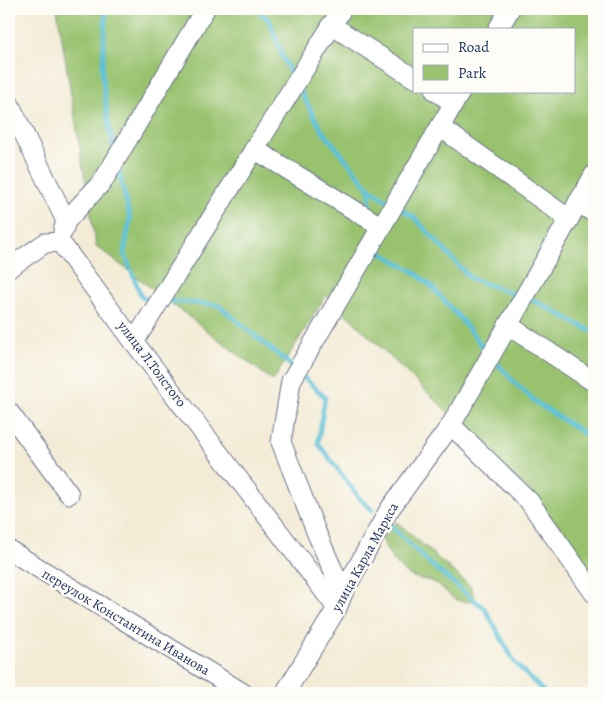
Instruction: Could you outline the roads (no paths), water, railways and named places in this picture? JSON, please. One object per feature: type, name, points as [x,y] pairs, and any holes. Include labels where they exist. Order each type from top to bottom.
[{"type":"street","points":[[9,268],[46,244],[60,242],[66,221],[103,181],[205,9]]},
{"type":"street","points":[[134,342],[342,9]]},
{"type":"street","points":[[499,28],[510,9]]},
{"type":"street","points":[[332,25],[413,77]]},
{"type":"street","points":[[340,600],[281,442],[292,381],[458,97],[439,92]]},
{"type":"street","points":[[9,103],[66,221]]},
{"type":"street","points":[[440,128],[569,219]]},
{"type":"street","points":[[254,149],[382,227]]},
{"type":"street","name":"улица Карла Маркса","points":[[285,693],[340,600],[388,510],[451,425],[594,175]]},
{"type":"street","points":[[578,202],[594,213]]},
{"type":"street","name":"улица Л.Толстого","points":[[60,242],[134,342],[340,600]]},
{"type":"street","points":[[508,325],[594,382]]},
{"type":"street","points":[[9,412],[69,494]]},
{"type":"street","points":[[451,425],[529,501],[594,593]]},
{"type":"street","name":"переулок Константина Иванова","points":[[9,550],[243,693]]},
{"type":"waterway","points":[[106,9],[102,74],[109,128],[115,151]]},
{"type":"waterway","points":[[256,9],[270,21],[283,58],[293,78]]},
{"type":"waterway","points":[[298,87],[321,129],[370,189],[390,202]]},
{"type":"waterway","points":[[118,166],[130,219],[124,253],[142,298],[154,300]]},
{"type":"waterway","points":[[369,213],[370,189]]},
{"type":"waterway","points":[[399,208],[414,217],[470,278],[519,296]]},
{"type":"waterway","points":[[377,244],[383,254],[413,271],[431,286],[487,352]]},
{"type":"waterway","points":[[529,299],[594,332]]},
{"type":"waterway","points":[[167,301],[218,305],[294,368]]},
{"type":"waterway","points":[[494,360],[537,403],[594,440]]},
{"type":"waterway","points":[[301,375],[325,397],[318,443],[360,499],[372,510]]},
{"type":"waterway","points":[[391,526],[429,563],[485,609],[515,663],[545,693]]}]
